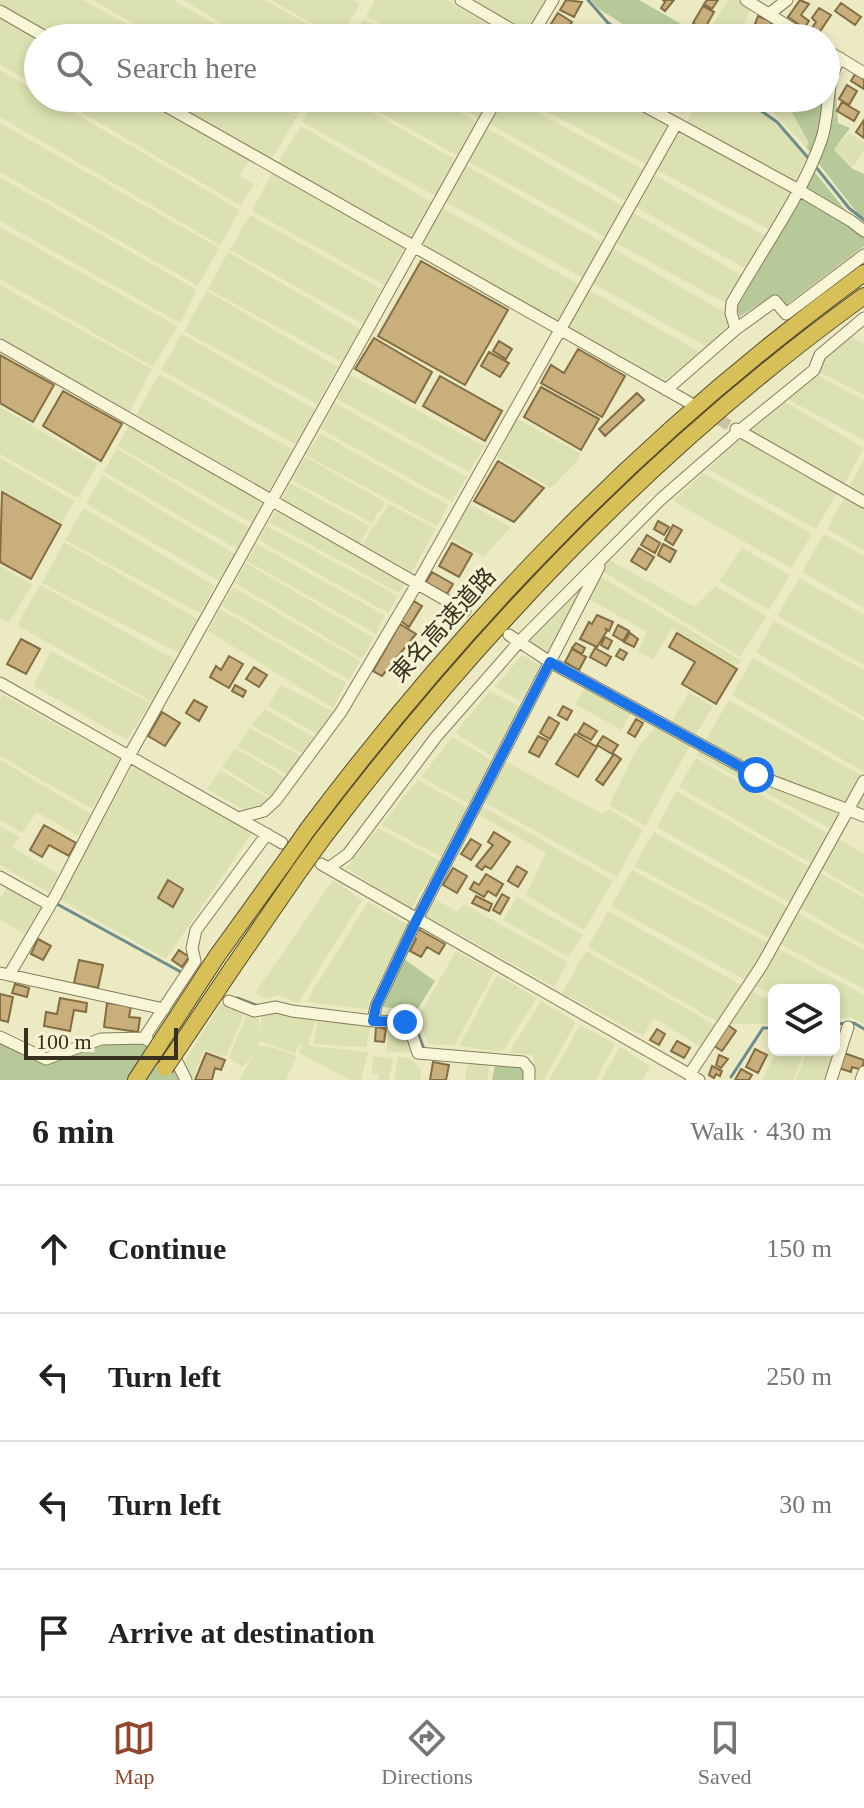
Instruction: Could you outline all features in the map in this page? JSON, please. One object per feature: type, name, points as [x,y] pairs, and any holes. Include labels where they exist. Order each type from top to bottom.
[{"type":"highway","name":"東名高速道路","points":[[136,1080],[285,849],[308,829],[414,692],[542,551],[611,483],[782,335],[864,273]]},
{"type":"highway","name":"東名高速道路","points":[[161,1074],[323,838],[430,702],[556,563],[680,444],[794,349],[864,296]]},
{"type":"street","points":[[461,0],[503,24]]},
{"type":"street","points":[[537,24],[553,0]]},
{"type":"street","points":[[746,0],[785,24]]},
{"type":"street","points":[[769,14],[787,0]]},
{"type":"street","points":[[0,11],[24,25]]},
{"type":"street","points":[[840,58],[864,73]]},
{"type":"street","points":[[177,112],[690,403]]},
{"type":"street","points":[[164,1009],[4,974],[50,905],[129,756],[489,112]]},
{"type":"street","points":[[655,112],[797,189],[864,231]]},
{"type":"street","points":[[736,329],[731,313],[732,303],[820,144],[827,112]]},
{"type":"street","points":[[238,818],[264,811],[276,800],[341,712],[417,584],[676,124]]},
{"type":"street","points":[[666,390],[736,329],[775,301],[786,314],[864,255]]},
{"type":"street","points":[[864,318],[820,355],[814,370],[736,429],[514,639],[348,854],[325,866],[693,1078],[762,965],[864,781]]},
{"type":"street","points":[[0,345],[465,611]]},
{"type":"street","points":[[736,429],[864,502]]},
{"type":"street","points":[[373,1021],[376,1006],[417,919],[605,555]]},
{"type":"street","points":[[514,639],[550,662],[756,775],[864,816]]},
{"type":"street","points":[[0,683],[267,834],[285,849]]},
{"type":"street","points":[[276,800],[280,814]]},
{"type":"street","points":[[144,1038],[188,979],[195,961],[192,948],[196,930],[267,834]]},
{"type":"street","points":[[0,877],[50,905]]},
{"type":"street","points":[[229,1001],[254,1011],[276,1007],[373,1021],[405,1022],[418,1053],[523,1062],[529,1069],[529,1080]]},
{"type":"street","points":[[831,1080],[848,1027]]},
{"type":"street","points":[[0,1037],[46,1059],[101,1039],[144,1038],[163,1048],[177,1062],[186,1080]]},
{"type":"street","points":[[861,1080],[864,1072]]},
{"type":"green space","points":[[0,0],[83,0],[127,24],[34,24],[0,4]]},
{"type":"green space","points":[[92,0],[173,0],[215,24],[134,24]]},
{"type":"green space","points":[[183,0],[265,0],[307,24],[223,24]]},
{"type":"green space","points":[[271,0],[353,0],[360,4],[348,24],[313,24]]},
{"type":"green space","points":[[375,0],[447,0],[489,24],[381,24],[366,16]]},
{"type":"green space","points":[[469,0],[551,0],[537,24],[511,24]]},
{"type":"green space","points":[[591,0],[639,0],[681,24],[623,24]]},
{"type":"green space","points":[[728,0],[738,0],[752,8],[743,24],[713,24]]},
{"type":"green space","points":[[0,12],[24,28],[24,79],[0,64]]},
{"type":"green space","points":[[0,70],[24,84],[24,112],[73,112],[240,210],[220,245],[0,117]]},
{"type":"green space","points":[[81,112],[170,112],[250,159],[240,176],[254,184],[241,206]]},
{"type":"green space","points":[[185,112],[288,112],[297,117],[270,162]]},
{"type":"green space","points":[[308,112],[372,112],[728,314],[731,325],[707,347],[302,122]]},
{"type":"green space","points":[[378,112],[459,112],[743,276],[727,304]]},
{"type":"green space","points":[[469,112],[537,112],[770,238],[748,270]]},
{"type":"green space","points":[[547,112],[647,112],[795,194],[770,230]]},
{"type":"green space","points":[[693,112],[762,112],[802,148],[805,160],[792,187],[686,123]]},
{"type":"green space","points":[[773,112],[792,112],[809,143],[806,147]]},
{"type":"green space","points":[[792,112],[837,112],[838,123],[850,128],[834,150],[853,169],[864,174],[864,222],[806,147],[809,143]]},
{"type":"green space","points":[[0,123],[219,248],[198,286],[0,172]]},
{"type":"green space","points":[[301,126],[700,352],[665,380],[277,165]]},
{"type":"green space","points":[[849,133],[864,142],[864,151],[853,166],[834,150]]},
{"type":"green space","points":[[813,170],[864,233],[864,246],[786,305],[775,294],[739,317],[737,307]]},
{"type":"green space","points":[[273,171],[404,248],[384,285],[252,211]]},
{"type":"green space","points":[[0,177],[197,290],[180,323],[0,221]]},
{"type":"green space","points":[[250,215],[381,289],[363,324],[230,250]]},
{"type":"green space","points":[[0,227],[177,326],[153,367],[0,279]]},
{"type":"green space","points":[[228,252],[360,329],[341,362],[208,289]]},
{"type":"green space","points":[[0,285],[152,369],[129,413],[0,337]]},
{"type":"green space","points":[[207,291],[338,367],[317,404],[184,331]]},
{"type":"green space","points":[[182,334],[316,410],[295,444],[161,370]]},
{"type":"green space","points":[[849,335],[864,344],[864,395],[817,371],[821,355]]},
{"type":"green space","points":[[159,374],[293,450],[268,492],[136,415]]},
{"type":"green space","points":[[815,374],[864,400],[864,440],[787,399]]},
{"type":"green space","points":[[351,375],[484,446],[469,472],[337,399]]},
{"type":"green space","points":[[785,402],[864,448],[844,484],[750,431]]},
{"type":"green space","points":[[335,403],[467,477],[452,502],[321,429]]},
{"type":"green space","points":[[0,407],[98,464],[78,498],[0,454]]},
{"type":"green space","points":[[517,419],[580,453],[577,461],[551,488],[497,457]]},
{"type":"green space","points":[[129,426],[263,502],[252,523],[117,446]]},
{"type":"green space","points":[[320,433],[448,505],[437,526],[306,455]]},
{"type":"green space","points":[[742,438],[837,493],[816,529],[708,469]]},
{"type":"green space","points":[[116,448],[249,528],[237,549],[104,472]]},
{"type":"green space","points":[[305,457],[385,502],[372,523],[292,480]]},
{"type":"green space","points":[[0,458],[75,501],[62,523],[0,490]]},
{"type":"green space","points":[[864,459],[864,496],[849,487]]},
{"type":"green space","points":[[703,473],[812,534],[791,568],[673,501]]},
{"type":"green space","points":[[102,475],[235,554],[219,581],[86,504]]},
{"type":"green space","points":[[290,483],[370,526],[359,544],[281,501]]},
{"type":"green space","points":[[845,497],[864,508],[864,551],[827,529]]},
{"type":"green space","points":[[389,504],[436,529],[412,572],[362,545]]},
{"type":"green space","points":[[469,504],[511,527],[484,557],[450,538]]},
{"type":"green space","points":[[84,508],[215,586],[200,613],[65,540]]},
{"type":"green space","points":[[278,509],[406,582],[399,593],[269,522]]},
{"type":"green space","points":[[267,526],[398,596],[388,613],[259,540]]},
{"type":"green space","points":[[824,534],[864,556],[864,608],[802,572]]},
{"type":"green space","points":[[64,542],[198,619],[179,653],[42,583]]},
{"type":"green space","points":[[257,544],[384,615],[376,634],[247,561]]},
{"type":"green space","points":[[742,548],[790,575],[769,610],[719,581]]},
{"type":"green space","points":[[609,560],[695,607],[715,586],[767,616],[740,657],[598,568]]},
{"type":"green space","points":[[246,563],[374,638],[362,659],[235,583]]},
{"type":"green space","points":[[0,566],[32,584],[9,623],[0,618]]},
{"type":"green space","points":[[599,576],[742,661],[734,667],[672,628],[653,660],[638,651],[647,632],[584,596]]},
{"type":"green space","points":[[589,577],[547,655],[524,641]]},
{"type":"green space","points":[[799,578],[864,615],[864,665],[777,616]]},
{"type":"green space","points":[[40,585],[176,660],[152,702],[17,625]]},
{"type":"green space","points":[[233,587],[360,661],[349,680],[222,606]]},
{"type":"green space","points":[[220,609],[346,683],[333,708],[208,631]]},
{"type":"green space","points":[[774,621],[864,670],[864,717],[756,652]]},
{"type":"green space","points":[[51,651],[150,703],[127,740],[34,686]]},
{"type":"green space","points":[[522,655],[541,665],[520,701],[495,687]]},
{"type":"green space","points":[[753,658],[864,721],[864,772],[732,695]]},
{"type":"green space","points":[[281,685],[334,712],[317,734],[268,706]]},
{"type":"green space","points":[[585,686],[631,713],[621,730],[575,704]]},
{"type":"green space","points":[[490,691],[520,707],[493,757],[455,733]]},
{"type":"green space","points":[[689,693],[713,706],[696,734],[672,721]]},
{"type":"green space","points":[[3,695],[121,760],[92,809],[0,756],[0,700]]},
{"type":"green space","points":[[729,700],[864,777],[864,811],[857,807],[833,830],[697,755]]},
{"type":"green space","points":[[265,709],[314,737],[304,754],[251,725]]},
{"type":"green space","points":[[656,726],[691,744],[645,826],[609,805],[637,748]]},
{"type":"green space","points":[[250,728],[301,756],[289,775],[237,746]]},
{"type":"green space","points":[[452,737],[493,761],[469,804],[421,777]]},
{"type":"green space","points":[[235,748],[286,778],[272,798],[222,767]]},
{"type":"green space","points":[[696,758],[864,854],[864,894],[679,787]]},
{"type":"green space","points":[[0,760],[91,814],[78,836],[37,812],[22,833],[0,820]]},
{"type":"green space","points":[[505,761],[602,814],[609,809],[643,830],[617,877],[484,802]]},
{"type":"green space","points":[[134,764],[252,833],[166,959],[59,899]]},
{"type":"green space","points":[[220,770],[271,800],[266,809],[248,812],[207,789]]},
{"type":"green space","points":[[418,780],[469,809],[442,857],[381,825]]},
{"type":"green space","points":[[676,791],[864,898],[864,945],[657,827]]},
{"type":"green space","points":[[477,803],[613,881],[584,930],[526,895],[546,853],[476,813]]},
{"type":"green space","points":[[0,826],[20,837],[12,847],[59,874],[49,893],[0,865]]},
{"type":"green space","points":[[378,828],[440,861],[411,909],[346,868]]},
{"type":"green space","points":[[654,832],[864,950],[864,989],[634,866]]},
{"type":"green space","points":[[632,870],[864,995],[864,1024],[850,1017],[840,1018],[840,984],[768,984],[768,993],[611,906]]},
{"type":"green space","points":[[333,880],[362,900],[298,1003],[279,995],[265,999],[255,993]]},
{"type":"green space","points":[[7,888],[42,909],[24,934],[0,920],[0,899]]},
{"type":"green space","points":[[517,897],[583,935],[568,957],[503,920]]},
{"type":"green space","points":[[433,898],[457,912],[464,904],[568,962],[554,987],[426,916]]},
{"type":"green space","points":[[368,902],[408,925],[366,1009],[306,1002]]},
{"type":"green space","points":[[608,911],[768,1000],[768,1024],[721,1024],[588,947]]},
{"type":"green space","points":[[456,951],[494,972],[455,1045],[428,1044],[418,1018]]},
{"type":"green space","points":[[586,951],[720,1028],[701,1047],[654,1018],[643,1036],[562,993]]},
{"type":"green space","points":[[404,959],[435,981],[417,1010],[383,1007]]},
{"type":"green space","points":[[497,975],[537,998],[502,1052],[459,1046]]},
{"type":"green space","points":[[541,1001],[576,1022],[544,1080],[537,1080],[533,1055],[509,1053]]},
{"type":"green space","points":[[221,1004],[245,1012],[226,1057],[204,1050],[192,1080],[181,1066]]},
{"type":"green space","points":[[277,1010],[316,1018],[308,1046],[368,1052],[361,1080],[350,1080],[299,1053],[302,1044],[298,1045],[295,1053],[259,1041],[258,1046],[297,1056],[286,1080],[239,1080],[256,1051],[243,1067],[229,1058],[247,1014],[259,1018],[259,1037],[262,1013]]},
{"type":"green space","points":[[318,1017],[371,1024],[366,1047],[314,1044]]},
{"type":"green space","points":[[400,1025],[408,1030],[411,1053],[386,1051],[389,1026]]},
{"type":"green space","points":[[580,1025],[616,1044],[595,1080],[549,1080]]},
{"type":"green space","points":[[110,1038],[144,1038],[186,1080],[0,1080],[0,1040],[46,1059]]},
{"type":"green space","points":[[620,1047],[650,1066],[643,1080],[601,1080]]},
{"type":"green space","points":[[374,1056],[393,1059],[389,1080],[378,1080],[379,1074],[371,1073]]},
{"type":"green space","points":[[774,1056],[802,1056],[794,1080],[762,1080]]},
{"type":"green space","points":[[805,1056],[835,1056],[826,1080],[796,1080]]},
{"type":"green space","points":[[398,1057],[410,1058],[421,1070],[420,1080],[394,1080]]},
{"type":"green space","points":[[468,1063],[490,1066],[487,1080],[465,1080]]},
{"type":"green space","points":[[495,1065],[521,1068],[525,1080],[492,1080]]},
{"type":"building","points":[[566,0],[582,2],[574,17],[560,10]]},
{"type":"building","points":[[663,0],[674,0],[665,11],[661,8],[665,2]]},
{"type":"building","points":[[707,0],[718,0],[712,9],[704,4]]},
{"type":"building","points":[[800,0],[809,4],[801,15],[809,21],[807,24],[798,24],[788,17]]},
{"type":"building","points":[[841,3],[861,17],[855,25],[835,11]]},
{"type":"building","points":[[703,6],[714,12],[707,24],[693,23]]},
{"type":"building","points":[[819,8],[831,15],[825,24],[815,24],[812,18]]},
{"type":"building","points":[[558,13],[572,22],[571,24],[551,24]]},
{"type":"building","points":[[758,16],[772,22],[771,24],[755,24]]},
{"type":"building","points":[[855,74],[864,79],[864,89],[851,81]]},
{"type":"building","points":[[847,85],[857,91],[849,105],[840,97]]},
{"type":"building","points":[[842,102],[859,112],[854,121],[839,112]]},
{"type":"building","points":[[864,120],[864,138],[856,132]]},
{"type":"building","points":[[421,261],[508,310],[465,385],[378,336]]},
{"type":"building","points":[[374,338],[432,372],[415,403],[355,369]]},
{"type":"building","points":[[499,341],[512,349],[506,359],[493,351]]},
{"type":"building","points":[[578,349],[625,376],[602,417],[541,383],[551,365],[564,373]]},
{"type":"building","points":[[489,352],[509,363],[500,377],[481,366]]},
{"type":"building","points":[[0,355],[54,385],[33,422],[0,403]]},
{"type":"building","points":[[440,376],[502,411],[485,441],[423,406]]},
{"type":"building","points":[[541,387],[599,419],[581,450],[524,417]]},
{"type":"building","points":[[63,391],[122,424],[101,461],[43,426]]},
{"type":"building","points":[[637,393],[644,400],[605,436],[599,429]]},
{"type":"building","points":[[498,461],[544,488],[514,522],[474,501]]},
{"type":"building","points":[[2,492],[61,525],[31,579],[0,562]]},
{"type":"building","points":[[658,521],[669,527],[664,535],[654,529]]},
{"type":"building","points":[[673,525],[682,530],[673,545],[665,540]]},
{"type":"building","points":[[647,535],[660,543],[655,553],[641,545]]},
{"type":"building","points":[[452,543],[472,554],[459,577],[439,566]]},
{"type":"building","points":[[663,544],[676,551],[670,562],[658,555]]},
{"type":"building","points":[[639,548],[654,557],[646,570],[631,561]]},
{"type":"building","points":[[432,572],[453,584],[447,594],[426,582]]},
{"type":"building","points":[[414,601],[422,606],[409,627],[401,621]]},
{"type":"building","points":[[597,615],[613,622],[609,631],[605,628],[607,631],[597,647],[580,639],[589,622],[592,624]]},
{"type":"building","points":[[400,624],[416,634],[382,676],[373,671]]},
{"type":"building","points":[[618,625],[629,631],[623,641],[613,635]]},
{"type":"building","points":[[630,633],[638,639],[634,647],[624,642]]},
{"type":"building","points":[[677,633],[737,669],[716,704],[682,684],[695,662],[669,647]]},
{"type":"building","points":[[605,637],[612,641],[608,649],[601,645]]},
{"type":"building","points":[[21,639],[40,649],[26,674],[7,664]]},
{"type":"building","points":[[576,643],[585,648],[582,654],[572,648]]},
{"type":"building","points":[[595,648],[611,657],[606,666],[590,657]]},
{"type":"building","points":[[572,649],[586,657],[579,670],[565,662]]},
{"type":"building","points":[[620,649],[627,653],[623,660],[616,656]]},
{"type":"building","points":[[229,656],[243,664],[229,688],[210,677],[216,666],[221,670]]},
{"type":"building","points":[[254,667],[267,675],[259,687],[246,679]]},
{"type":"building","points":[[235,685],[246,691],[243,697],[232,691]]},
{"type":"building","points":[[194,700],[207,707],[199,721],[186,713]]},
{"type":"building","points":[[563,706],[572,711],[567,720],[558,715]]},
{"type":"building","points":[[162,712],[180,723],[165,746],[148,736]]},
{"type":"building","points":[[549,717],[559,723],[550,739],[540,733]]},
{"type":"building","points":[[636,719],[643,723],[635,737],[628,733]]},
{"type":"building","points":[[584,723],[597,731],[591,740],[578,733]]},
{"type":"building","points":[[575,734],[597,747],[578,777],[556,764]]},
{"type":"building","points":[[538,736],[548,741],[539,757],[529,752]]},
{"type":"building","points":[[603,736],[618,745],[612,754],[597,745]]},
{"type":"building","points":[[614,754],[621,759],[603,785],[596,780]]},
{"type":"building","points":[[44,825],[76,843],[69,856],[49,845],[42,857],[30,850]]},
{"type":"building","points":[[494,832],[510,842],[491,869],[485,866],[482,870],[476,866],[493,845],[488,842]]},
{"type":"building","points":[[471,839],[481,845],[471,860],[461,854]]},
{"type":"building","points":[[517,866],[527,872],[518,887],[508,881]]},
{"type":"building","points":[[453,868],[467,876],[457,893],[443,885]]},
{"type":"building","points":[[486,874],[503,884],[496,896],[488,891],[484,897],[470,889],[474,882],[479,885]]},
{"type":"building","points":[[168,880],[183,889],[173,907],[158,898]]},
{"type":"building","points":[[502,894],[509,898],[500,914],[493,910]]},
{"type":"building","points":[[476,896],[492,904],[489,911],[472,903]]},
{"type":"building","points":[[418,929],[445,944],[439,954],[427,947],[421,957],[410,951]]},
{"type":"building","points":[[38,939],[51,946],[43,960],[31,954]]},
{"type":"building","points":[[179,950],[189,957],[182,967],[172,960]]},
{"type":"building","points":[[79,960],[103,965],[98,988],[74,983]]},
{"type":"building","points":[[15,984],[29,988],[27,997],[12,993]]},
{"type":"building","points":[[0,994],[13,997],[8,1022],[0,1020]]},
{"type":"building","points":[[60,998],[87,1003],[86,1012],[74,1010],[70,1031],[44,1026],[46,1012],[57,1014]]},
{"type":"building","points":[[107,1003],[131,1006],[129,1017],[140,1018],[138,1032],[104,1027]]},
{"type":"building","points":[[728,1025],[736,1031],[722,1051],[714,1046]]},
{"type":"building","points":[[376,1027],[386,1029],[384,1042],[375,1041]]},
{"type":"building","points":[[657,1029],[665,1034],[659,1045],[650,1040]]},
{"type":"building","points":[[677,1041],[690,1048],[684,1058],[671,1051]]},
{"type":"building","points":[[755,1049],[767,1055],[758,1073],[746,1067]]},
{"type":"building","points":[[206,1053],[225,1060],[221,1070],[215,1068],[212,1080],[195,1080]]},
{"type":"building","points":[[844,1053],[864,1060],[862,1070],[852,1067],[851,1072],[839,1068]]},
{"type":"building","points":[[719,1055],[728,1059],[721,1068],[716,1065]]},
{"type":"building","points":[[433,1062],[449,1065],[446,1080],[430,1080]]},
{"type":"building","points":[[712,1066],[722,1071],[720,1076],[716,1074],[714,1078],[709,1075]]},
{"type":"building","points":[[741,1069],[752,1075],[749,1080],[735,1080]]},
{"type":"waterway","points":[[588,0],[610,24]]},
{"type":"waterway","points":[[763,112],[777,122],[810,160]]},
{"type":"waterway","points":[[815,166],[849,208],[864,220]]},
{"type":"waterway","points":[[57,904],[181,972]]},
{"type":"waterway","points":[[237,998],[256,1005]]},
{"type":"waterway","points":[[408,1018],[412,1018],[424,1049],[427,1049]]},
{"type":"waterway","points":[[840,1024],[854,1023],[864,1029]]},
{"type":"waterway","points":[[731,1077],[763,1028],[768,1028]]},
{"type":"tunnel","points":[[691,403],[732,427]]},
{"type":"route","points":[[405,1022],[373,1021],[376,1006],[417,919],[550,662],[756,775]]}]
